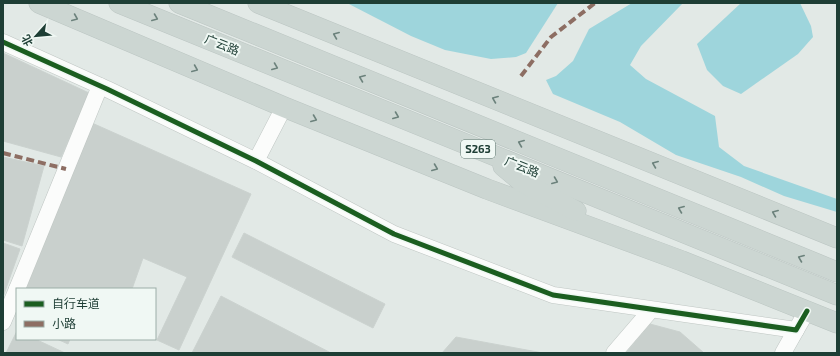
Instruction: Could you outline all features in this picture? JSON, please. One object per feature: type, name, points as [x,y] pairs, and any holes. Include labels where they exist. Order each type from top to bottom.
[{"type":"main road","points":[[39,3],[284,107],[487,189],[682,261],[837,323]]},
{"type":"main road","name":"广云路","points":[[119,3],[837,295]]},
{"type":"main road","name":"广云路","points":[[179,3],[837,272]]},
{"type":"main road","points":[[258,3],[837,238]]},
{"type":"main road","points":[[487,153],[522,182],[587,217],[602,231]]},
{"type":"street","points":[[3,42],[100,86],[256,161],[394,234],[553,295],[796,330]]},
{"type":"street","points":[[17,288],[100,86]]},
{"type":"street","points":[[256,161],[284,107]]},
{"type":"street","points":[[3,322],[16,291]]},
{"type":"street","points":[[614,353],[651,310]]},
{"type":"street","points":[[783,353],[807,311]]},
{"type":"water","points":[[347,3],[558,3],[526,53],[516,57],[491,59],[445,50],[411,36]]},
{"type":"water","points":[[632,3],[683,3],[641,46],[630,65],[646,79],[715,116],[719,147],[744,166],[837,199],[837,212],[784,196],[741,177],[676,155],[620,122],[553,94],[546,80],[556,76],[573,61],[589,29]]},
{"type":"water","points":[[741,3],[800,3],[811,26],[813,37],[798,54],[741,94],[723,86],[707,70],[697,44]]},
{"type":"building","points":[[3,53],[89,93],[61,157],[3,141]]},
{"type":"building","points":[[92,123],[251,194],[179,350],[157,340],[187,277],[143,258],[132,288],[26,288]]},
{"type":"building","points":[[3,157],[44,166],[22,246],[3,240]]},
{"type":"building","points":[[244,233],[385,304],[373,328],[232,257]]},
{"type":"building","points":[[3,243],[20,249],[3,297]]},
{"type":"building","points":[[221,296],[331,353],[192,353]]},
{"type":"building","points":[[650,324],[680,332],[704,353],[626,353]]},
{"type":"building","points":[[16,333],[16,340],[37,340],[65,353],[6,353]]},
{"type":"building","points":[[456,337],[543,353],[442,353]]},
{"type":"building","points":[[59,340],[70,340],[68,344]]},
{"type":"marked path","points":[[521,76],[551,37],[595,3]]},
{"type":"marked path","points":[[3,153],[66,169]]},
{"type":"cycle path","points":[[3,42],[107,89],[256,161],[394,234],[553,295],[796,330],[807,311]]}]
